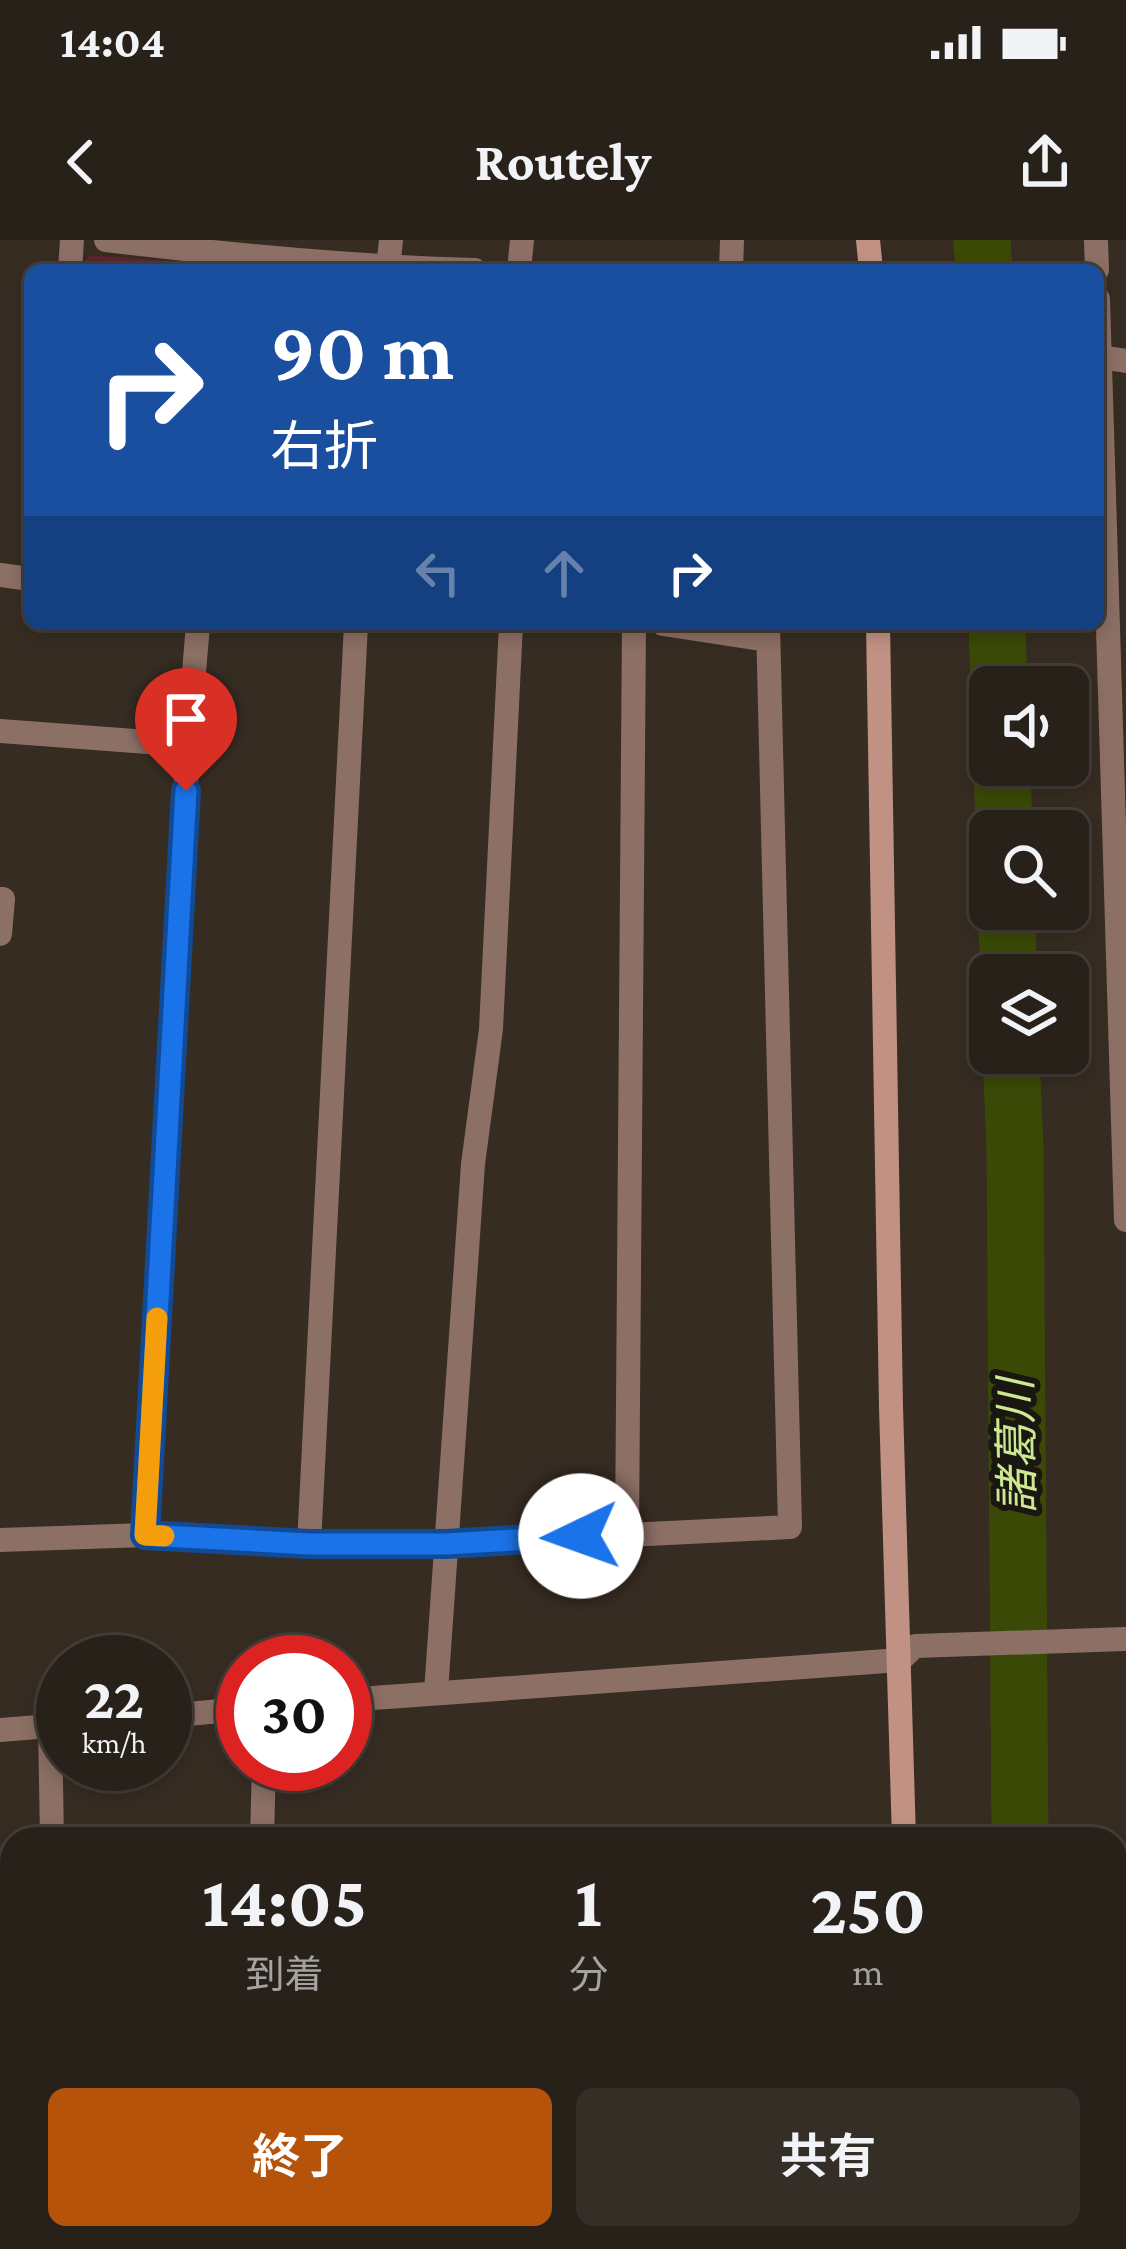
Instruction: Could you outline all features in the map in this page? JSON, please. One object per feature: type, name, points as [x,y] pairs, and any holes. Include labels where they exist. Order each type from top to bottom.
[{"type":"street","points":[[106,240],[224,247],[357,264]]},
{"type":"street","points":[[1104,323],[1113,359],[1126,1220]]},
{"type":"street","points":[[145,1535],[198,630]]},
{"type":"street","points":[[309,1544],[356,630]]},
{"type":"street","points":[[436,1692],[473,1164],[490,1029],[511,630]]},
{"type":"street","points":[[627,1533],[634,630]]},
{"type":"street","points":[[878,630],[891,1406],[908,1653],[904,1827]]},
{"type":"street","points":[[0,1540],[145,1535],[309,1544],[446,1544],[790,1527],[768,632]]},
{"type":"street","points":[[0,731],[188,745]]},
{"type":"street","points":[[0,899],[0,934]]},
{"type":"street","points":[[372,1698],[1116,1640]]},
{"type":"street","points":[[0,1730],[36,1727]]},
{"type":"street","points":[[53,1827],[54,1791]]},
{"type":"street","points":[[262,1827],[263,1791]]},
{"type":"shaded area","points":[[91,255],[207,264],[81,264]]},
{"type":"waterway","name":"諸葛川","points":[[982,240],[984,264]]},
{"type":"waterway","name":"諸葛川","points":[[997,630],[998,666]]},
{"type":"waterway","name":"諸葛川","points":[[1003,786],[1003,810]]},
{"type":"waterway","name":"諸葛川","points":[[1007,930],[1008,954]]},
{"type":"waterway","name":"諸葛川","points":[[1012,1074],[1020,1827]]},
{"type":"slow traffic","points":[[157,1318],[145,1535],[164,1536]]},
{"type":"route","points":[[186,791],[145,1535],[309,1544],[446,1544],[581,1536]]}]
